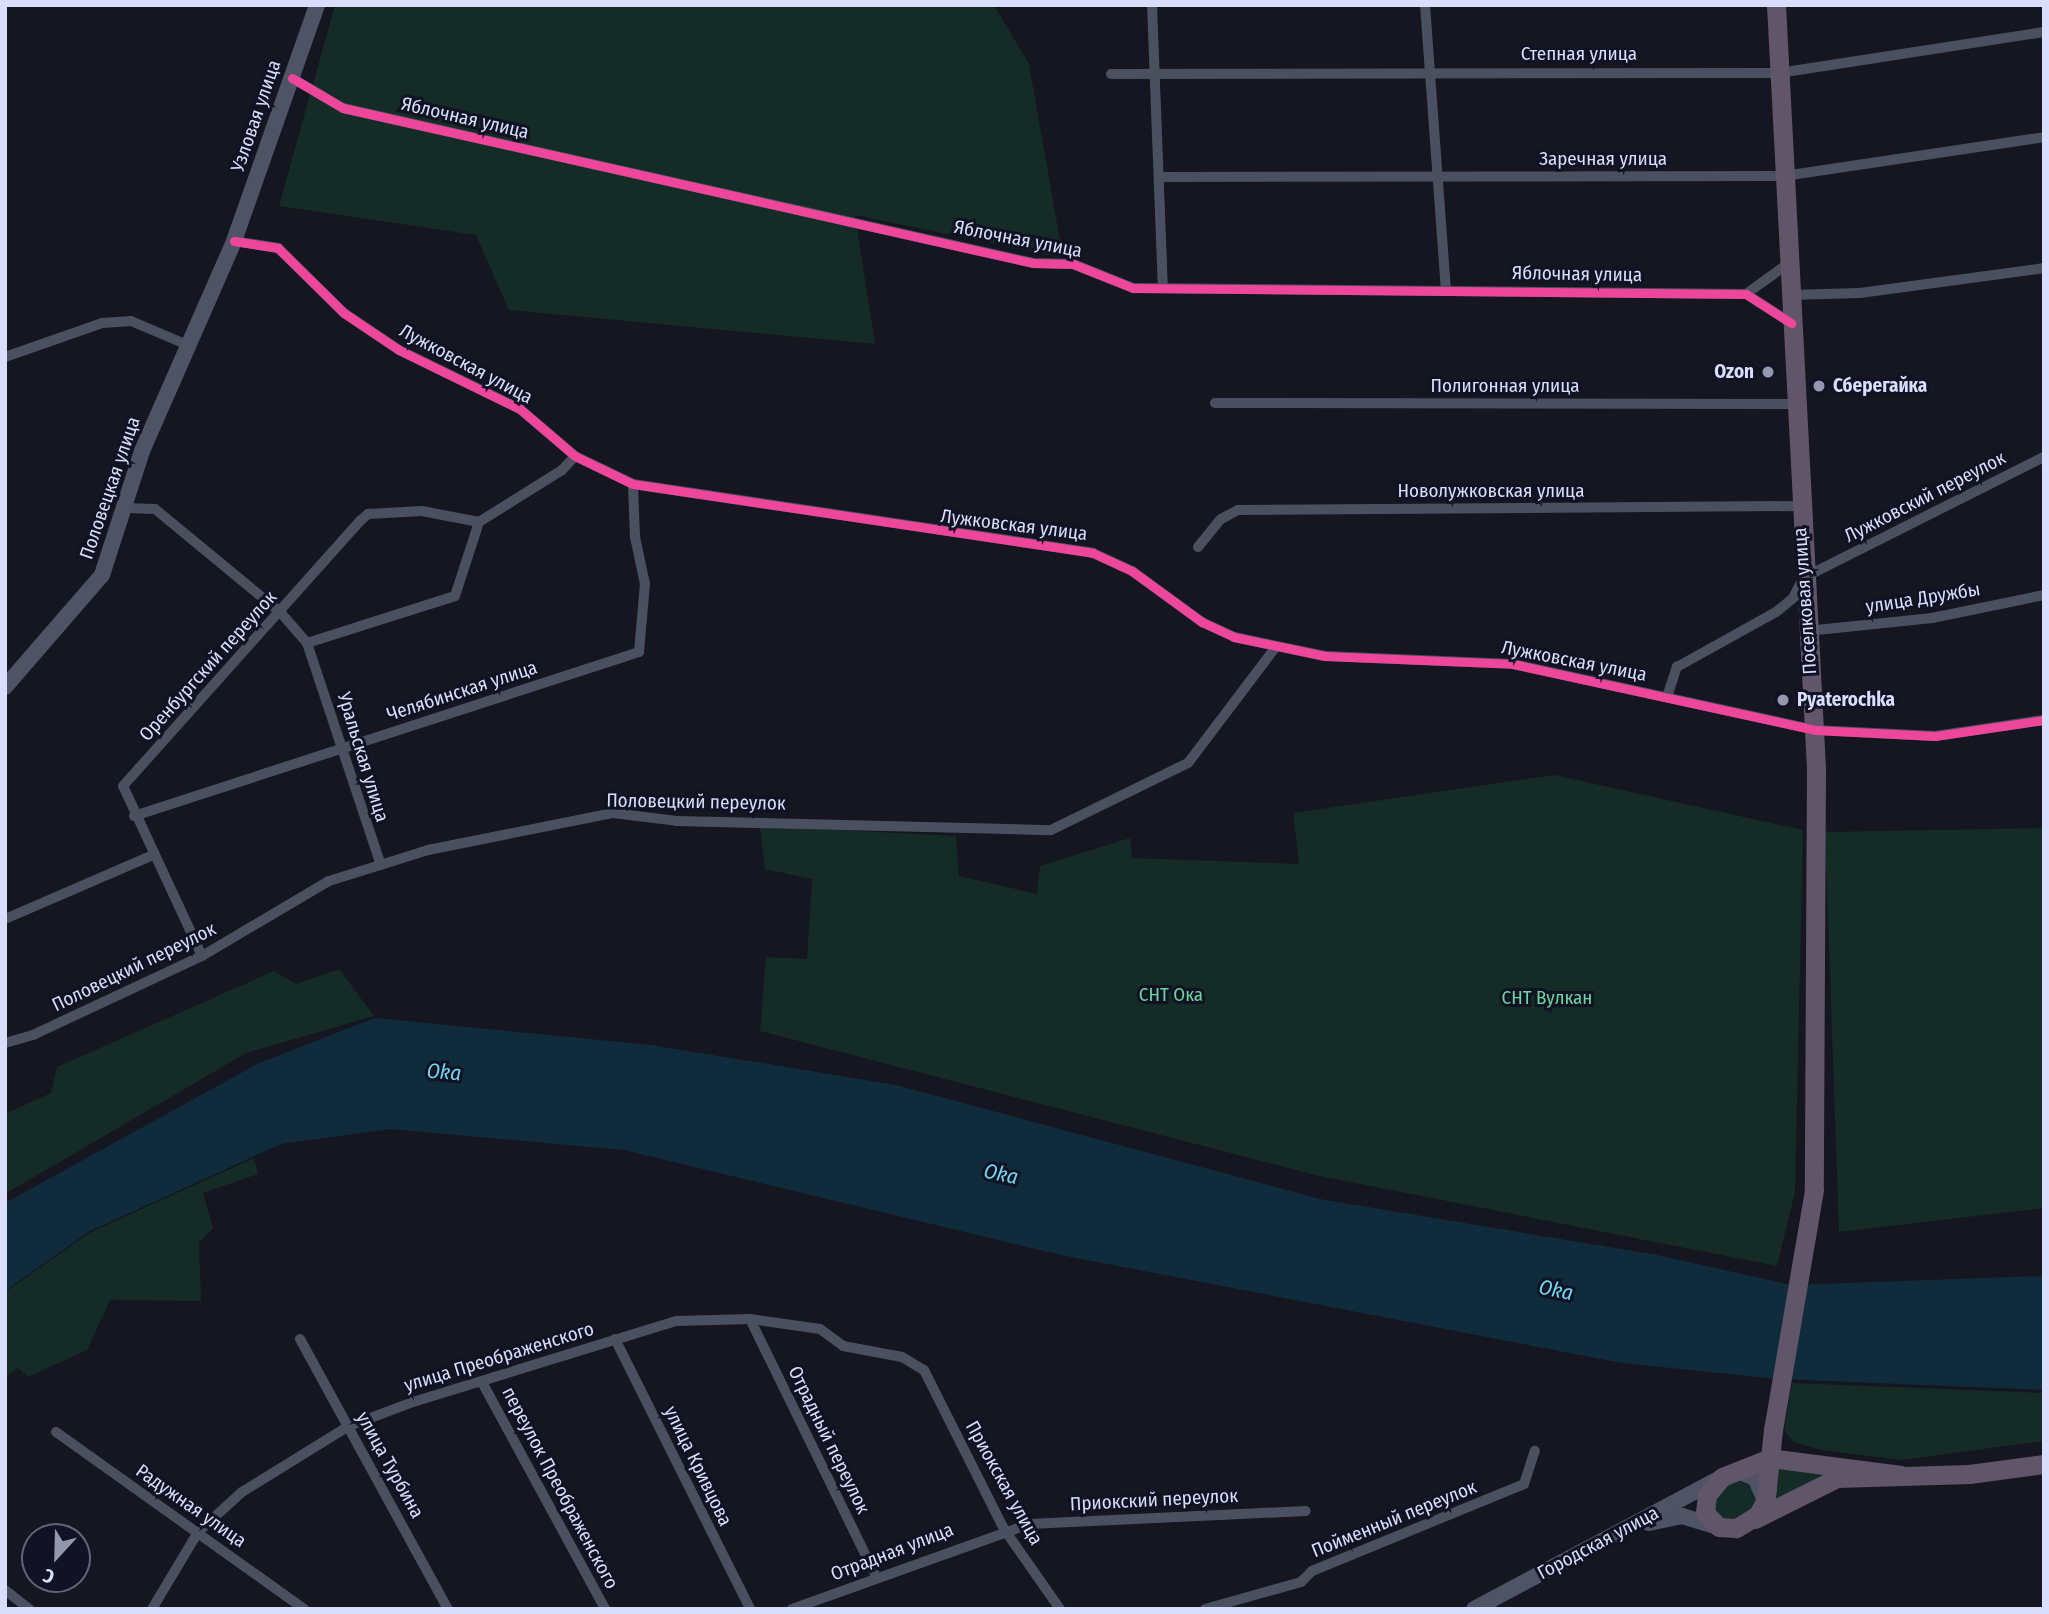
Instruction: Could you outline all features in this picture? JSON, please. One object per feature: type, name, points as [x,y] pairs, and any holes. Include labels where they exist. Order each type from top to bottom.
[{"type":"highway","name":"Поселковая улица","points":[[1765,1500],[1774,1427],[1808,1238],[1815,1168],[1815,730],[1803,578],[1776,5]]},
{"type":"highway","points":[[1774,1427],[1779,1447],[1816,1461]]},
{"type":"highway","points":[[1741,1466],[1774,1427]]},
{"type":"highway","points":[[1900,1475],[1816,1461],[1770,1458],[1741,1466],[1722,1477],[1710,1489],[1704,1507],[1719,1527],[1751,1522],[1826,1481],[1900,1475],[1969,1474],[2044,1464]]},
{"type":"highway","points":[[1751,1522],[1765,1500]]},
{"type":"street","name":"Узловая улица","points":[[234,241],[317,5]]},
{"type":"street","points":[[1152,5],[1163,288]]},
{"type":"street","points":[[1425,5],[1427,71],[1446,289]]},
{"type":"street","name":"Степная улица","points":[[1111,74],[1427,71],[1779,73],[2044,32]]},
{"type":"street","name":"Яблочная улица","points":[[292,78],[343,108],[1033,263],[1073,264],[1133,288],[1746,294]]},
{"type":"street","name":"Заречная улица","points":[[1160,177],[1784,176],[2044,137]]},
{"type":"street","name":"Половецкая улица","points":[[5,687],[102,575],[142,451],[234,241]]},
{"type":"street","name":"Лужковская улица","points":[[234,241],[289,255],[344,313],[400,350],[520,409],[575,456],[633,484],[1093,553],[1132,571],[1202,622],[1275,648],[1325,656],[1513,664],[1815,730],[1935,736],[2044,720]]},
{"type":"street","points":[[1789,263],[1746,294],[1791,323]]},
{"type":"street","points":[[1790,295],[1860,293],[2044,268]]},
{"type":"street","points":[[5,357],[102,323],[131,321],[190,346]]},
{"type":"street","name":"Полигонная улица","points":[[1215,403],[1795,404]]},
{"type":"street","points":[[307,643],[455,596],[479,522],[562,470],[575,456]]},
{"type":"street","name":"Лужковский переулок","points":[[1667,697],[1677,667],[1776,612],[1793,598],[1803,578],[2044,457]]},
{"type":"street","name":"Челябинская улица","points":[[134,816],[639,652],[645,584],[635,537],[633,484]]},
{"type":"street","name":"Новолужковская улица","points":[[1198,547],[1221,519],[1238,510],[1800,506]]},
{"type":"street","name":"Уральская улица","points":[[124,508],[155,509],[281,613],[307,643],[346,747],[362,820],[381,865]]},
{"type":"street","name":"Оренбургский переулок","points":[[202,956],[134,816],[123,786],[368,514],[422,511],[479,522]]},
{"type":"street","name":"улица Дружбы","points":[[1807,631],[1932,618],[2044,595]]},
{"type":"street","name":"Половецкий переулок","points":[[5,1043],[33,1035],[202,956],[330,881],[381,865],[613,813],[677,821],[1051,830],[1188,763],[1275,648]]},
{"type":"street","points":[[5,919],[153,855]]},
{"type":"street","name":"улица Преображенского","points":[[152,1609],[198,1532],[242,1492],[349,1426],[412,1402],[483,1384],[615,1339],[677,1321],[750,1319],[820,1329],[843,1346],[902,1357],[924,1370]]},
{"type":"street","name":"Отрадный переулок","points":[[750,1319],[876,1576]]},
{"type":"street","name":"улица Турбина","points":[[300,1339],[448,1609]]},
{"type":"street","name":"улица Кривцова","points":[[615,1339],[750,1609]]},
{"type":"street","name":"Приокская улица","points":[[924,1370],[1004,1529],[1060,1609]]},
{"type":"street","name":"переулок Преображенского","points":[[483,1384],[605,1609]]},
{"type":"street","name":"Радужная улица","points":[[56,1432],[304,1609]]},
{"type":"street","name":"Пойменный переулок","points":[[1205,1609],[1301,1582],[1312,1570],[1524,1484],[1535,1451]]},
{"type":"street","points":[[1722,1477],[1740,1472],[1755,1478],[1765,1500]]},
{"type":"street","name":"Городская улица","points":[[1474,1609],[1722,1477]]},
{"type":"street","name":"Приокский переулок","points":[[1004,1529],[1306,1511]]},
{"type":"street","points":[[1630,1528],[1682,1516],[1719,1527]]},
{"type":"street","name":"Отрадная улица","points":[[792,1609],[1004,1529]]},
{"type":"street","points":[[5,1590],[29,1609]]},
{"type":"green space","points":[[335,5],[994,5],[1029,64],[1063,258],[855,215],[875,344],[509,310],[476,235],[279,206]]},
{"type":"green space","name":"СНТ Вулкан","points":[[1554,775],[1803,830],[1795,1192],[1777,1266],[1315,1175],[760,1031],[766,957],[807,959],[812,879],[765,869],[760,826],[956,836],[959,876],[1037,894],[1040,866],[1130,838],[1132,858],[1299,864],[1293,813]]},
{"type":"green space","points":[[2044,828],[2044,1208],[1839,1232],[1825,832]]},
{"type":"green space","points":[[339,969],[374,1016],[246,1053],[5,1194],[5,1114],[51,1093],[57,1067],[274,971],[296,984]]},
{"type":"green space","points":[[254,1158],[258,1174],[203,1193],[213,1228],[199,1243],[201,1301],[110,1300],[87,1350],[28,1377],[18,1368],[5,1377],[5,1292],[91,1232]]},
{"type":"green space","points":[[1792,1383],[2044,1393],[2044,1441],[1901,1460],[1821,1450],[1794,1442],[1784,1431]]},
{"type":"green space","points":[[1779,1468],[1826,1473],[1772,1501]]},
{"type":"green space","points":[[1734,1480],[1749,1486],[1755,1501],[1749,1516],[1734,1522],[1719,1516],[1713,1501],[1719,1486]]},
{"type":"water","name":"Oka","points":[[375,1018],[651,1045],[896,1085],[1320,1199],[1657,1255],[1791,1285],[2044,1276],[2044,1390],[1778,1379],[1622,1363],[1061,1255],[624,1150],[390,1129],[281,1144],[90,1231],[5,1291],[5,1203],[259,1063]]},
{"type":"cycle path","points":[[292,78],[343,108],[1033,263],[1073,264],[1133,288],[1746,294],[1791,323]]},
{"type":"cycle path","points":[[234,241],[278,248],[344,313],[399,350],[520,409],[575,456],[633,484],[1093,553],[1132,571],[1202,622],[1234,637],[1325,656],[1513,664],[1815,730],[1935,736],[2044,720]]},
{"type":"place","name":"Ozon","points":[[1768,372]]},
{"type":"place","name":"Сберегайка","points":[[1819,386]]},
{"type":"place","name":"Pyaterochka","points":[[1783,700]]},
{"type":"park label","name":"СНТ Ока","points":[[1171,995]]}]
